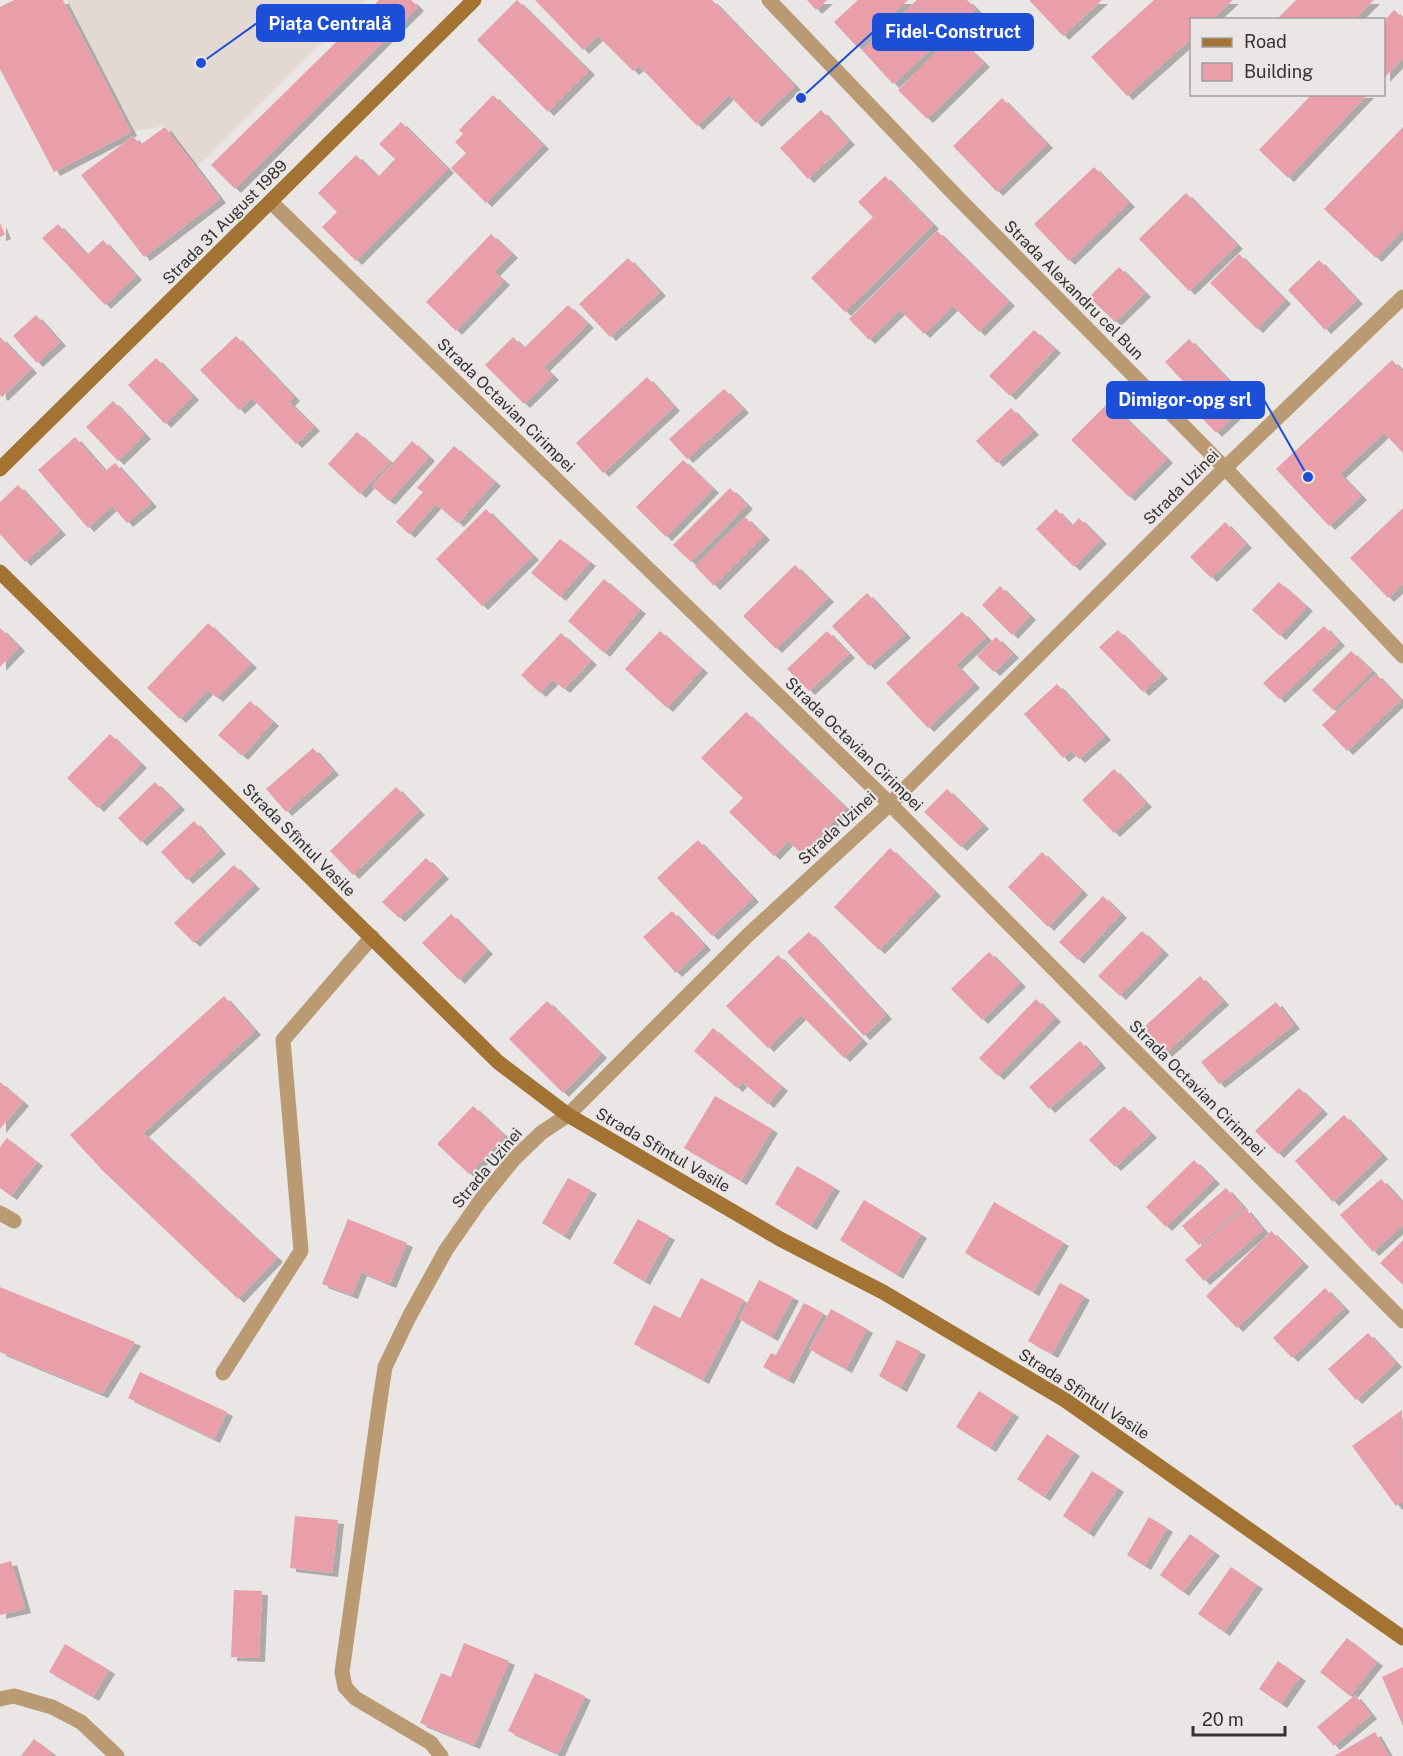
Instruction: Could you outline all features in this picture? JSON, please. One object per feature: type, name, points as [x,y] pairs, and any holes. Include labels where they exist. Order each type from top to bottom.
[{"type":"street","name":"Strada 31 August 1989","points":[[0,469],[474,0]]},
{"type":"street","name":"Strada Alexandru cel Bun","points":[[770,0],[958,198],[1225,468],[1403,656]]},
{"type":"street","name":"Strada Octavian Cirimpei","points":[[271,202],[890,804],[1403,1321]]},
{"type":"street","name":"Strada Uzinei","points":[[441,1756],[431,1743],[355,1698],[345,1687],[342,1672],[385,1367],[409,1317],[446,1250],[480,1201],[514,1159],[541,1133],[568,1115],[747,936],[890,804],[1225,468],[1403,297]]},
{"type":"street","name":"Strada Sfîntul Vasile","points":[[0,572],[498,1062],[568,1115],[780,1239],[883,1292],[1065,1400],[1403,1638]]},
{"type":"street","points":[[223,1374],[301,1251],[283,1040],[372,937]]},
{"type":"street","points":[[0,1699],[14,1696],[52,1707],[81,1722],[117,1756]]},
{"type":"shaded area","points":[[67,0],[365,0],[197,167],[165,126],[135,131]]},
{"type":"building","points":[[14,0],[63,0],[131,132],[54,172],[0,69],[0,7]]},
{"type":"building","points":[[379,0],[411,0],[418,7],[235,189],[211,165]]},
{"type":"building","points":[[517,0],[589,71],[548,112],[477,40]]},
{"type":"building","points":[[535,0],[712,0],[795,86],[756,123],[729,95],[697,126],[639,66],[633,71],[598,36],[583,50]]},
{"type":"building","points":[[807,0],[827,0],[816,10]]},
{"type":"building","points":[[858,0],[908,0],[857,47],[834,22]]},
{"type":"building","points":[[917,0],[967,0],[976,9],[893,84],[862,50]]},
{"type":"building","points":[[1029,0],[1102,0],[1063,36]]},
{"type":"building","points":[[1154,0],[1233,0],[1213,18],[1190,18],[1190,40],[1127,96],[1091,57]]},
{"type":"building","points":[[1296,0],[1374,0],[1356,18],[1278,18]]},
{"type":"building","points":[[1394,10],[1403,18],[1403,58],[1385,77],[1385,20]]},
{"type":"building","points":[[954,34],[984,63],[927,119],[898,90]]},
{"type":"building","points":[[493,95],[543,145],[486,203],[451,168],[466,153],[455,142],[463,134],[459,130]]},
{"type":"building","points":[[1310,96],[1366,96],[1288,178],[1259,150]]},
{"type":"building","points":[[1002,98],[1047,144],[997,192],[953,146]]},
{"type":"building","points":[[821,110],[849,141],[808,179],[780,148]]},
{"type":"building","points":[[401,122],[448,169],[356,261],[322,227],[337,212],[318,193],[356,155],[378,177],[395,159],[379,144]]},
{"type":"building","points":[[165,127],[220,199],[144,257],[81,175],[133,136],[140,145]]},
{"type":"building","points":[[1403,127],[1403,230],[1376,258],[1324,209]]},
{"type":"building","points":[[1094,167],[1129,203],[1069,261],[1034,224]]},
{"type":"building","points":[[885,176],[933,225],[845,312],[811,278],[873,217],[858,202]]},
{"type":"building","points":[[1186,193],[1237,245],[1189,291],[1139,239]]},
{"type":"building","points":[[0,223],[5,235],[0,237]]},
{"type":"building","points":[[58,224],[87,255],[103,240],[136,276],[105,305],[42,238]]},
{"type":"building","points":[[937,231],[1009,302],[979,332],[953,306],[924,334],[900,310],[869,340],[849,319]]},
{"type":"building","points":[[491,234],[512,254],[494,272],[504,281],[456,331],[426,302]]},
{"type":"building","points":[[1239,254],[1285,300],[1257,329],[1210,283]]},
{"type":"building","points":[[628,258],[660,292],[610,337],[579,304]]},
{"type":"building","points":[[1319,260],[1357,300],[1325,330],[1288,290]]},
{"type":"building","points":[[1119,267],[1145,293],[1115,322],[1089,297]]},
{"type":"building","points":[[568,305],[588,324],[544,367],[553,376],[524,404],[485,365],[513,337],[524,348]]},
{"type":"building","points":[[36,315],[60,342],[37,363],[13,336]]},
{"type":"building","points":[[1034,330],[1055,349],[1010,396],[989,376]]},
{"type":"building","points":[[236,336],[294,397],[289,402],[314,427],[296,444],[252,398],[239,410],[200,370]]},
{"type":"building","points":[[0,337],[31,369],[2,397],[0,395]]},
{"type":"building","points":[[1189,339],[1249,402],[1216,433],[1184,399],[1193,392],[1165,362]]},
{"type":"building","points":[[156,358],[193,396],[165,424],[128,385]]},
{"type":"building","points":[[1392,360],[1403,372],[1403,453],[1384,433],[1340,474],[1361,496],[1329,526],[1276,469]]},
{"type":"building","points":[[647,377],[674,407],[603,473],[576,443]]},
{"type":"building","points":[[724,389],[743,409],[687,459],[669,439]]},
{"type":"building","points":[[113,401],[145,435],[118,461],[86,427]]},
{"type":"building","points":[[1109,402],[1167,459],[1129,497],[1071,440]]},
{"type":"building","points":[[1011,408],[1033,431],[997,463],[976,441]]},
{"type":"building","points":[[357,432],[390,462],[360,494],[328,464]]},
{"type":"building","points":[[75,437],[105,471],[115,463],[151,503],[127,523],[112,506],[88,528],[38,470]]},
{"type":"building","points":[[412,441],[429,457],[389,501],[372,486]]},
{"type":"building","points":[[454,446],[495,482],[458,523],[436,504],[409,534],[396,522],[423,492],[417,488]]},
{"type":"building","points":[[683,460],[713,489],[666,537],[636,507]]},
{"type":"building","points":[[18,485],[60,531],[25,562],[0,534],[0,502]]},
{"type":"building","points":[[730,488],[747,505],[691,562],[673,545]]},
{"type":"building","points":[[1403,508],[1403,584],[1388,598],[1350,558]]},
{"type":"building","points":[[486,509],[533,556],[482,606],[436,559]]},
{"type":"building","points":[[1056,509],[1072,526],[1079,518],[1101,540],[1074,567],[1036,529]]},
{"type":"building","points":[[745,517],[764,536],[714,586],[695,566]]},
{"type":"building","points":[[1225,522],[1246,544],[1211,578],[1190,557]]},
{"type":"building","points":[[560,539],[590,562],[560,597],[531,573]]},
{"type":"building","points":[[795,565],[828,598],[776,649],[743,616]]},
{"type":"building","points":[[604,579],[640,610],[604,653],[568,621]]},
{"type":"building","points":[[1279,582],[1307,607],[1280,636],[1252,610]]},
{"type":"building","points":[[1000,586],[1030,616],[1012,635],[982,605]]},
{"type":"building","points":[[867,593],[905,634],[869,666],[832,626]]},
{"type":"building","points":[[962,612],[986,637],[956,665],[974,684],[928,728],[886,683]]},
{"type":"building","points":[[208,623],[251,664],[217,698],[208,690],[180,719],[147,688]]},
{"type":"building","points":[[1324,626],[1339,642],[1279,699],[1263,683]]},
{"type":"building","points":[[0,628],[19,647],[0,667]]},
{"type":"building","points":[[1118,630],[1162,675],[1143,692],[1099,647]]},
{"type":"building","points":[[660,631],[702,669],[667,708],[625,669]]},
{"type":"building","points":[[827,631],[849,654],[809,691],[787,669]]},
{"type":"building","points":[[561,633],[591,661],[564,689],[553,680],[540,693],[521,675]]},
{"type":"building","points":[[996,637],[1013,654],[994,672],[977,656]]},
{"type":"building","points":[[1351,651],[1372,671],[1333,710],[1312,690]]},
{"type":"building","points":[[1376,674],[1401,700],[1347,751],[1322,725]]},
{"type":"building","points":[[1057,684],[1105,736],[1079,759],[1071,751],[1063,758],[1024,714]]},
{"type":"building","points":[[250,701],[273,722],[242,756],[218,735]]},
{"type":"building","points":[[746,712],[846,808],[802,854],[788,841],[774,856],[729,812],[743,798],[701,758]]},
{"type":"building","points":[[110,734],[141,764],[98,808],[67,778]]},
{"type":"building","points":[[313,748],[333,771],[286,812],[266,789]]},
{"type":"building","points":[[1114,769],[1146,803],[1114,833],[1082,800]]},
{"type":"building","points":[[155,782],[179,806],[141,842],[118,818]]},
{"type":"building","points":[[396,787],[419,811],[353,875],[330,851]]},
{"type":"building","points":[[947,789],[983,825],[961,847],[924,812]]},
{"type":"building","points":[[194,821],[220,850],[187,880],[161,852]]},
{"type":"building","points":[[698,840],[753,898],[712,936],[657,878]]},
{"type":"building","points":[[890,848],[935,892],[879,950],[834,907]]},
{"type":"building","points":[[1042,852],[1082,891],[1048,927],[1008,887]]},
{"type":"building","points":[[426,858],[443,875],[399,918],[382,902]]},
{"type":"building","points":[[234,865],[254,885],[194,943],[174,923]]},
{"type":"building","points":[[1103,896],[1121,914],[1078,960],[1059,942]]},
{"type":"building","points":[[672,911],[705,946],[676,973],[643,937]]},
{"type":"building","points":[[451,914],[487,950],[459,980],[422,943]]},
{"type":"building","points":[[1142,931],[1163,951],[1120,996],[1098,976]]},
{"type":"building","points":[[809,932],[886,1015],[864,1036],[787,952]]},
{"type":"building","points":[[989,952],[1020,983],[982,1020],[951,989]]},
{"type":"building","points":[[778,955],[862,1040],[844,1058],[801,1015],[768,1048],[726,1006]]},
{"type":"building","points":[[1200,976],[1223,1001],[1166,1053],[1143,1028]]},
{"type":"building","points":[[224,996],[255,1031],[143,1133],[277,1258],[238,1299],[102,1170],[70,1135]]},
{"type":"building","points":[[1036,999],[1055,1018],[998,1076],[979,1058]]},
{"type":"building","points":[[547,1001],[601,1054],[563,1093],[509,1039]]},
{"type":"building","points":[[1276,1002],[1294,1025],[1219,1084],[1201,1062]]},
{"type":"building","points":[[713,1028],[782,1087],[768,1104],[742,1082],[737,1088],[694,1051]]},
{"type":"building","points":[[1080,1041],[1100,1064],[1049,1109],[1029,1087]]},
{"type":"building","points":[[0,1082],[23,1102],[0,1129]]},
{"type":"building","points":[[1299,1088],[1322,1110],[1278,1154],[1255,1131]]},
{"type":"building","points":[[715,1096],[772,1129],[741,1181],[684,1148]]},
{"type":"building","points":[[473,1106],[505,1136],[469,1174],[437,1144]]},
{"type":"building","points":[[1124,1106],[1151,1134],[1115,1167],[1089,1140]]},
{"type":"building","points":[[1344,1115],[1382,1155],[1333,1202],[1295,1161]]},
{"type":"building","points":[[7,1138],[37,1162],[11,1196],[0,1188],[0,1147]]},
{"type":"building","points":[[1194,1160],[1214,1180],[1166,1227],[1146,1207]]},
{"type":"building","points":[[797,1166],[834,1187],[811,1226],[775,1204]]},
{"type":"building","points":[[568,1178],[591,1190],[564,1236],[542,1223]]},
{"type":"building","points":[[1381,1179],[1403,1203],[1403,1225],[1373,1252],[1340,1215]]},
{"type":"building","points":[[1226,1188],[1243,1207],[1199,1245],[1182,1226]]},
{"type":"building","points":[[864,1200],[921,1234],[897,1275],[840,1240]]},
{"type":"building","points":[[994,1202],[1063,1242],[1033,1292],[965,1253]]},
{"type":"building","points":[[1245,1208],[1263,1230],[1204,1281],[1185,1260]]},
{"type":"building","points":[[348,1219],[407,1243],[390,1284],[361,1272],[352,1295],[322,1284]]},
{"type":"building","points":[[638,1219],[669,1236],[644,1281],[613,1263]]},
{"type":"building","points":[[1271,1231],[1303,1263],[1237,1328],[1206,1296]]},
{"type":"building","points":[[1403,1240],[1403,1285],[1380,1263]]},
{"type":"building","points":[[701,1278],[744,1300],[703,1380],[634,1344],[654,1305],[680,1318]]},
{"type":"building","points":[[759,1280],[793,1297],[772,1337],[739,1319]]},
{"type":"building","points":[[1060,1283],[1084,1296],[1052,1354],[1028,1341]]},
{"type":"building","points":[[0,1287],[135,1342],[102,1394],[0,1352]]},
{"type":"building","points":[[1325,1288],[1344,1308],[1292,1358],[1273,1338]]},
{"type":"building","points":[[804,1303],[823,1313],[788,1380],[763,1367],[771,1353],[776,1355]]},
{"type":"building","points":[[831,1309],[867,1329],[846,1369],[809,1349]]},
{"type":"building","points":[[1368,1333],[1396,1363],[1356,1400],[1328,1369]]},
{"type":"building","points":[[897,1340],[920,1351],[901,1388],[879,1376]]},
{"type":"building","points":[[140,1372],[227,1412],[214,1439],[128,1398]]},
{"type":"building","points":[[979,1391],[1013,1413],[990,1448],[956,1427]]},
{"type":"building","points":[[1402,1410],[1403,1501],[1396,1506],[1352,1446]]},
{"type":"building","points":[[1047,1434],[1074,1452],[1044,1497],[1017,1479]]},
{"type":"building","points":[[1092,1471],[1118,1488],[1088,1533],[1063,1516]]},
{"type":"building","points":[[295,1516],[338,1520],[332,1573],[290,1568]]},
{"type":"building","points":[[1149,1517],[1167,1528],[1145,1566],[1127,1555]]},
{"type":"building","points":[[1190,1534],[1214,1552],[1183,1592],[1160,1575]]},
{"type":"building","points":[[11,1561],[25,1609],[0,1615],[0,1564]]},
{"type":"building","points":[[1231,1567],[1257,1585],[1224,1632],[1198,1614]]},
{"type":"building","points":[[234,1590],[262,1591],[259,1658],[231,1657]]},
{"type":"building","points":[[1347,1638],[1377,1662],[1350,1696],[1320,1672]]},
{"type":"building","points":[[464,1643],[509,1661],[474,1745],[420,1723],[441,1673],[451,1677]]},
{"type":"building","points":[[65,1644],[109,1670],[93,1697],[49,1672]]},
{"type":"building","points":[[1278,1661],[1300,1677],[1281,1704],[1259,1689]]},
{"type":"building","points":[[1403,1667],[1403,1726],[1382,1677]]},
{"type":"building","points":[[535,1673],[585,1696],[558,1754],[508,1731]]},
{"type":"building","points":[[1355,1695],[1371,1715],[1334,1746],[1317,1727]]},
{"type":"building","points":[[1375,1732],[1389,1756],[1334,1756]]},
{"type":"building","points":[[34,1739],[52,1753],[50,1756],[21,1756]]},
{"type":"place","name":"Piața Centrală","points":[[201,63]]},
{"type":"place","name":"Fidel-Construct","points":[[801,98]]},
{"type":"place","name":"Dimigor-opg srl","points":[[1308,477]]}]
